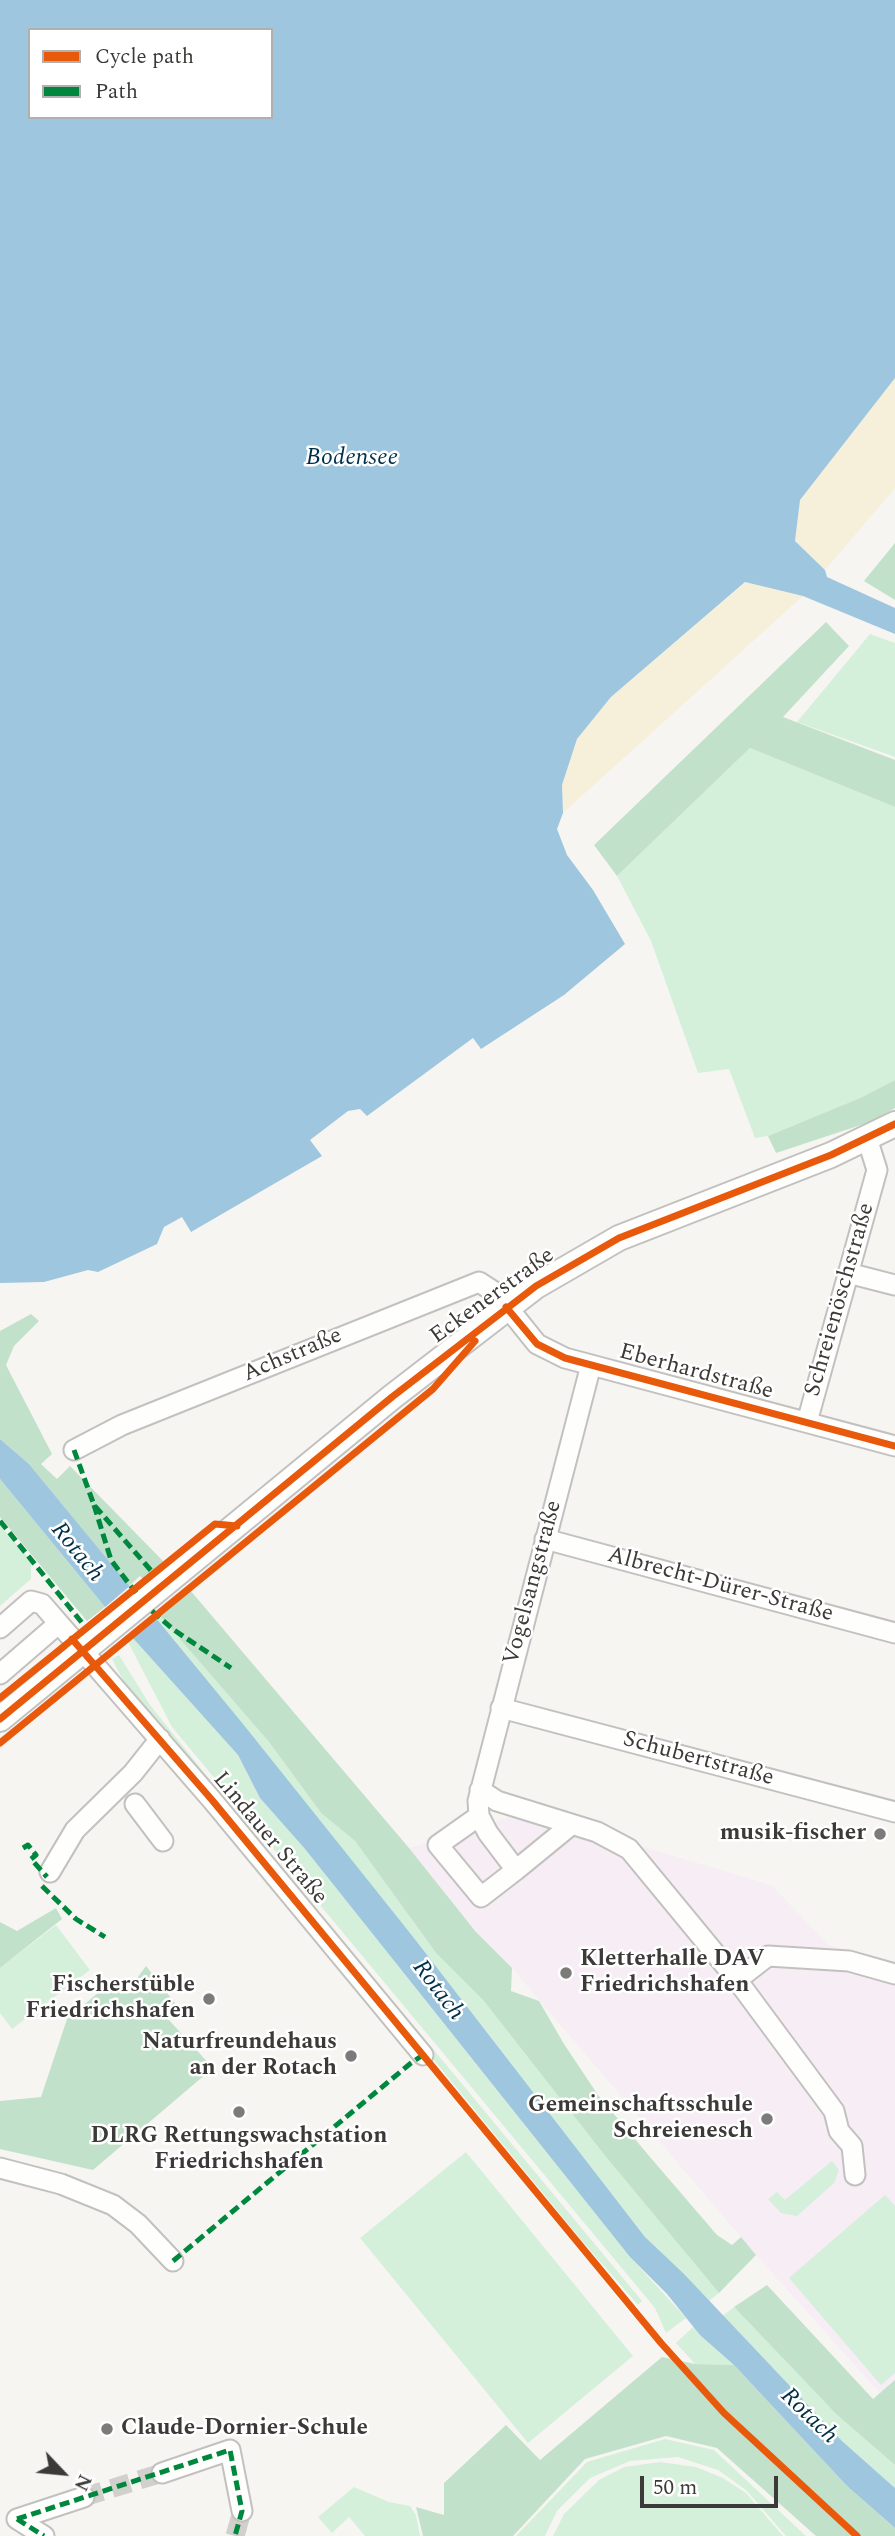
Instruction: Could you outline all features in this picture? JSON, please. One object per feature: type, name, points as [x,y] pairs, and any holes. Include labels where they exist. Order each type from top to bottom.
[{"type":"main road","name":"Eckenerstraße","points":[[91,1644],[506,1307],[563,1268],[619,1238],[867,1138],[895,1124]]},
{"type":"main road","points":[[0,1719],[91,1644]]},
{"type":"street","name":"Schreienöschstraße","points":[[807,1422],[877,1170],[867,1138]]},
{"type":"street","points":[[848,1273],[895,1285]]},
{"type":"street","name":"Achstraße","points":[[75,1450],[122,1425],[471,1284],[485,1284],[506,1307]]},
{"type":"street","name":"Eberhardstraße","points":[[506,1307],[537,1344],[565,1358],[895,1446]]},
{"type":"street","name":"Vogelsangstraße","points":[[479,1803],[591,1366]]},
{"type":"street","name":"Albrecht-Dürer-Straße","points":[[545,1539],[895,1633]]},
{"type":"street","name":"Lindauer Straße","points":[[0,1628],[35,1601],[43,1604],[58,1624],[91,1644],[160,1739],[423,2054]]},
{"type":"street","points":[[0,1674],[58,1624]]},
{"type":"street","name":"Schubertstraße","points":[[501,1709],[895,1812]]},
{"type":"street","points":[[50,1872],[75,1830],[133,1773],[160,1739]]},
{"type":"street","points":[[570,1825],[481,1897],[438,1845],[479,1803],[497,1801],[597,1832],[629,1849],[737,1980],[834,2111],[839,2131],[852,2146],[855,2175]]},
{"type":"street","points":[[479,1803],[516,1870]]},
{"type":"street","points":[[135,1804],[163,1841]]},
{"type":"street","points":[[737,1980],[768,1956],[849,1961],[895,1974]]},
{"type":"street","points":[[0,2168],[61,2184],[113,2205],[138,2224],[173,2261]]},
{"type":"street","points":[[162,2473],[230,2450],[242,2511]]},
{"type":"street","points":[[44,2536],[17,2519],[84,2497]]},
{"type":"shaded area","name":"Gemeinschaftsschule Schreienesch","points":[[527,1812],[771,1885],[830,1946],[895,1962],[895,2393],[886,2400],[756,2255],[512,1968],[476,1932],[409,1848]]},
{"type":"green space","points":[[895,543],[895,600],[864,581]]},
{"type":"green space","points":[[826,622],[849,646],[783,717],[895,760],[895,807],[750,748],[617,876],[594,845]]},
{"type":"green space","points":[[870,634],[895,643],[895,757],[797,722]]},
{"type":"green space","points":[[750,748],[895,807],[895,1080],[860,1098],[768,1136],[755,1138],[729,1069],[698,1073],[651,941],[617,876]]},
{"type":"green space","points":[[895,1080],[895,1108],[870,1122],[776,1153],[768,1136],[860,1098]]},
{"type":"green space","points":[[31,1314],[39,1321],[14,1346],[6,1365],[52,1454],[41,1464],[57,1479],[70,1466],[164,1562],[143,1579],[140,1576],[129,1586],[29,1464],[0,1439],[0,1331]]},
{"type":"green space","points":[[0,1479],[105,1607],[87,1621],[0,1517]]},
{"type":"green space","points":[[0,1525],[31,1561],[31,1579],[0,1606]]},
{"type":"green space","points":[[190,1590],[409,1848],[476,1932],[512,1968],[511,1991],[539,2001],[598,2095],[650,2157],[717,2235],[732,2245],[741,2237],[756,2255],[719,2293],[606,2157],[483,2000],[436,1953],[355,1841],[321,1813],[269,1742],[159,1615]]},
{"type":"green space","points":[[159,1615],[269,1742],[321,1813],[355,1841],[436,1953],[483,2000],[606,2157],[719,2293],[709,2301],[645,2237],[414,1938],[155,1619]]},
{"type":"green space","points":[[133,1638],[238,1755],[260,1798],[305,1849],[630,2257],[686,2318],[666,2333],[655,2308],[172,1727],[128,1642]]},
{"type":"green space","points":[[119,1655],[150,1705],[642,2301],[638,2305],[583,2242],[124,1682],[112,1659]]},
{"type":"green space","points":[[56,1908],[62,1919],[0,1968],[0,1922],[17,1931]]},
{"type":"green space","points":[[56,1925],[90,1970],[12,2029],[0,2013],[0,1968]]},
{"type":"green space","points":[[146,1966],[178,2007],[168,2019],[213,2068],[93,2170],[0,2149],[0,2101],[41,2097],[67,2019],[112,1981],[127,1992]]},
{"type":"green space","points":[[466,2152],[633,2356],[528,2443],[360,2238]]},
{"type":"green space","points":[[832,2161],[839,2170],[834,2183],[797,2216],[781,2213],[768,2199],[777,2192],[785,2200]]},
{"type":"green space","points":[[885,2195],[895,2206],[895,2373],[881,2385],[789,2278]]},
{"type":"green space","points":[[767,2285],[873,2399],[895,2380],[895,2465],[837,2415],[734,2307]]},
{"type":"green space","points":[[734,2307],[837,2415],[895,2465],[895,2488],[842,2441],[722,2316]]},
{"type":"green space","points":[[693,2327],[734,2365],[695,2364],[676,2343]]},
{"type":"green space","points":[[662,2357],[695,2364],[734,2365],[847,2486],[895,2528],[895,2536],[816,2536],[717,2448],[666,2436],[585,2459],[513,2536],[423,2536],[416,2507],[444,2515],[444,2483],[506,2425],[540,2460]]},
{"type":"green space","points":[[665,2439],[714,2450],[806,2536],[786,2536],[746,2490],[718,2470],[678,2457],[630,2461],[590,2478],[557,2511],[545,2536],[516,2536],[587,2462]]},
{"type":"green space","points":[[660,2462],[696,2467],[723,2478],[746,2493],[783,2536],[553,2536],[564,2514],[599,2480],[624,2467]]},
{"type":"green space","points":[[354,2487],[389,2502],[410,2506],[416,2515],[420,2536],[365,2536],[349,2517],[332,2533],[318,2517]]},
{"type":"sand","points":[[895,378],[895,488],[825,570],[795,541],[800,500]]},
{"type":"sand","points":[[746,582],[803,596],[563,813],[562,785],[577,739],[611,697]]},
{"type":"water","name":"Bodensee","points":[[0,0],[895,0],[895,378],[800,500],[795,541],[825,570],[827,577],[895,608],[895,634],[803,596],[745,582],[611,697],[577,739],[562,785],[563,813],[557,829],[567,855],[593,890],[625,944],[564,995],[481,1049],[473,1038],[367,1116],[360,1109],[348,1111],[310,1140],[322,1156],[191,1232],[182,1217],[164,1227],[157,1244],[98,1272],[88,1270],[44,1282],[0,1283]]},
{"type":"water","name":"Rotach","points":[[0,1439],[29,1464],[243,1724],[414,1938],[645,2237],[684,2274],[842,2441],[895,2488],[895,2528],[847,2486],[734,2365],[700,2335],[667,2294],[630,2257],[305,1849],[260,1798],[238,1755],[105,1607],[0,1479]]},
{"type":"pier","points":[[132,1584],[158,1616],[131,1640],[103,1609]]},
{"type":"tunnel","points":[[84,2497],[162,2473]]},
{"type":"tunnel","points":[[235,2536],[242,2511]]},
{"type":"marked path","points":[[74,1450],[94,1505],[154,1574]]},
{"type":"marked path","points":[[94,1505],[111,1560],[136,1593]]},
{"type":"marked path","points":[[0,1521],[87,1629]]},
{"type":"marked path","points":[[152,1611],[174,1630],[231,1668]]},
{"type":"marked path","points":[[23,1848],[28,1845],[36,1855],[31,1859],[47,1877]]},
{"type":"marked path","points":[[42,1886],[76,1919],[105,1937]]},
{"type":"marked path","points":[[173,2261],[411,2063],[423,2055],[426,2058]]},
{"type":"marked path","points":[[17,2519],[230,2450],[242,2511],[235,2536]]},
{"type":"marked path","points":[[17,2519],[44,2536]]},
{"type":"cycle path","points":[[0,1719],[392,1397],[536,1286],[619,1238],[831,1155],[895,1124]]},
{"type":"cycle path","points":[[506,1307],[537,1344],[565,1358],[895,1446]]},
{"type":"cycle path","points":[[0,1743],[433,1389],[475,1341]]},
{"type":"cycle path","points":[[0,1698],[215,1524],[237,1526]]},
{"type":"cycle path","points":[[72,1639],[212,1800],[661,2343],[724,2413],[857,2536]]},
{"type":"place","name":"musik-fischer","points":[[880,1834]]},
{"type":"place","name":"Kletterhalle DAV Friedrichshafen","points":[[566,1973]]},
{"type":"place","name":"Fischerstüble Friedrichshafen","points":[[209,1999]]},
{"type":"place","name":"Naturfreundehaus an der Rotach","points":[[351,2056]]},
{"type":"place","name":"DLRG Rettungswachstation Friedrichshafen","points":[[239,2112]]},
{"type":"place","name":"Gemeinschaftsschule Schreienesch","points":[[767,2119]]},
{"type":"place","name":"Claude-Dornier-Schule","points":[[107,2429]]}]
